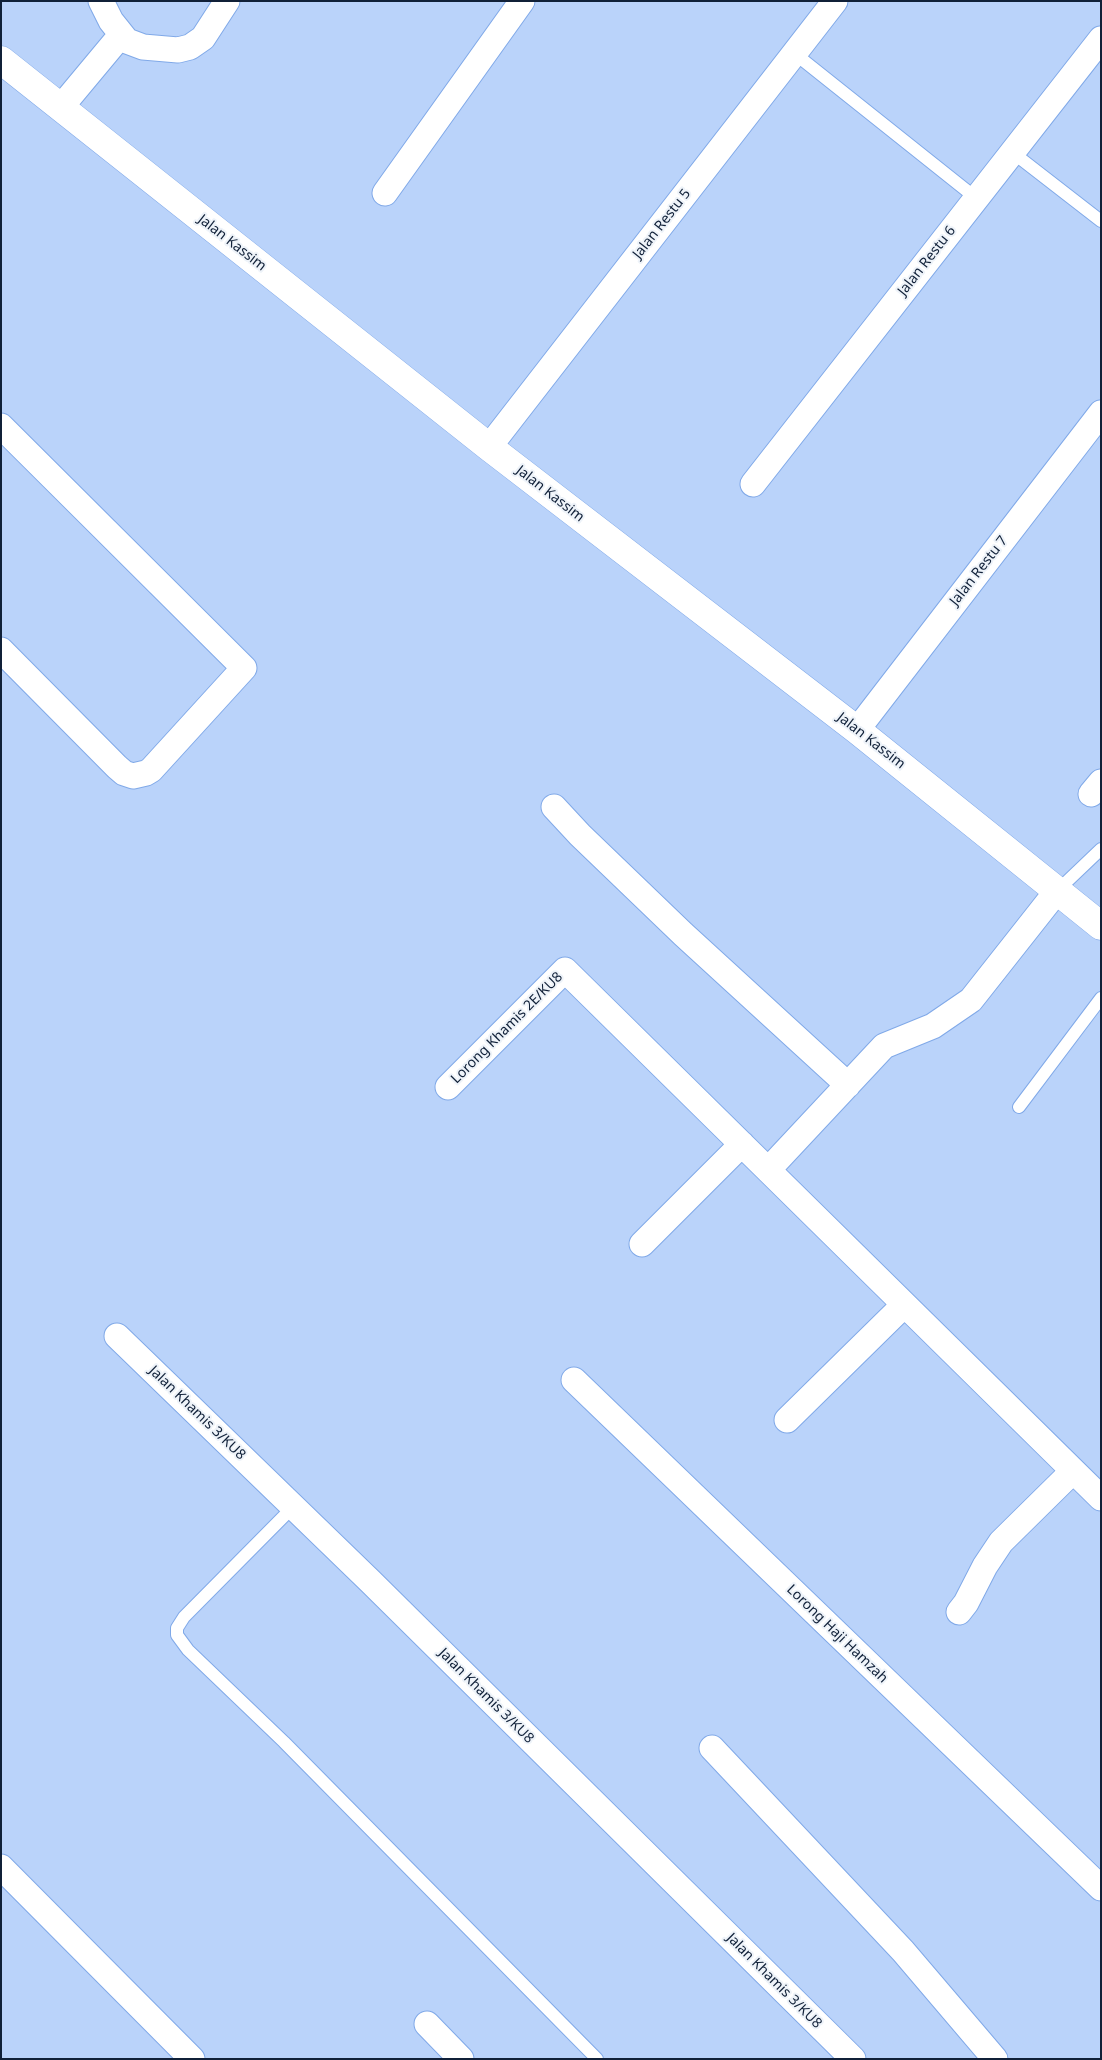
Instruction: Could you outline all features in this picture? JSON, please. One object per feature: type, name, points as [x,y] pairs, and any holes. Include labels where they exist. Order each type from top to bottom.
[{"type":"street","points":[[101,1],[111,21],[121,35],[131,43],[143,47],[178,50],[190,47],[204,38],[227,1]]},
{"type":"street","points":[[385,192],[522,1]]},
{"type":"street","name":"Jalan Restu 5","points":[[489,447],[835,1]]},
{"type":"street","points":[[61,107],[121,35]]},
{"type":"street","name":"Jalan Restu 6","points":[[753,484],[1101,39]]},
{"type":"street","name":"Jalan Kassim","points":[[1,60],[489,447],[857,730],[1101,926]]},
{"type":"street","name":"Jalan Restu 7","points":[[857,730],[1101,413]]},
{"type":"street","points":[[1,426],[244,668],[151,770],[133,776],[118,767],[1,650]]},
{"type":"street","points":[[554,807],[669,922],[848,1085]]},
{"type":"street","points":[[768,1170],[884,1046],[933,1026],[970,1000],[1057,891]]},
{"type":"street","name":"Lorong Khamis 2E/KU8","points":[[448,1087],[565,970],[742,1144]]},
{"type":"street","points":[[642,1244],[742,1144],[1101,1498]]},
{"type":"street","points":[[787,1420],[904,1305]]},
{"type":"street","name":"Jalan Khamis 3/KU8","points":[[117,1336],[853,2059]]},
{"type":"street","name":"Lorong Haji Hamzah","points":[[574,1380],[1101,1888]]},
{"type":"street","points":[[959,1612],[1001,1542],[1073,1470]]},
{"type":"street","points":[[712,1748],[903,1951],[994,2059]]},
{"type":"street","points":[[1,1867],[192,2059]]},
{"type":"street","points":[[427,2024],[461,2059]]},
{"type":"lane","points":[[794,53],[976,198]]},
{"type":"lane","points":[[1012,152],[1101,221]]},
{"type":"lane","points":[[1057,891],[1101,849]]},
{"type":"lane","points":[[1019,1107],[1101,998]]},
{"type":"lane","points":[[293,1507],[184,1617],[177,1628],[177,1636],[188,1650],[284,1742],[597,2059]]}]
